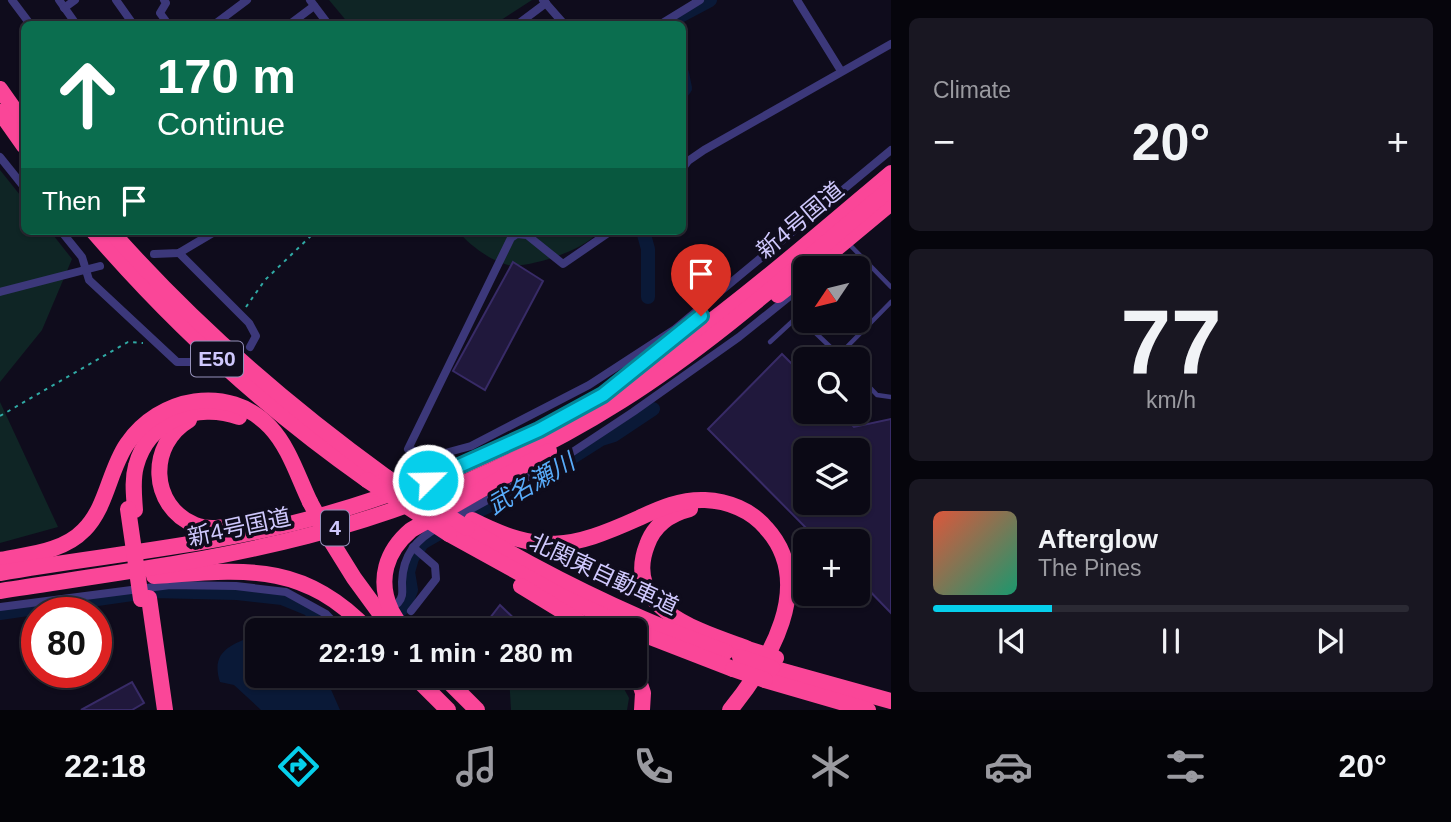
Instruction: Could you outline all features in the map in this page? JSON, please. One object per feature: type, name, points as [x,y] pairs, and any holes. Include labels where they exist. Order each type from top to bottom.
[{"type":"highway","points":[[0,89],[21,119]]},
{"type":"highway","points":[[0,112],[21,142]]},
{"type":"highway","points":[[603,395],[891,160]]},
{"type":"highway","name":"新4号国道","points":[[0,572],[180,546],[284,525],[328,514],[428,480],[528,426],[603,395],[676,348],[891,173]]},
{"type":"highway","name":"新4号国道","points":[[0,592],[190,561],[306,537],[375,515],[485,473],[584,423],[643,386],[738,315],[891,188]]},
{"type":"highway","points":[[831,256],[849,244],[891,203]]},
{"type":"highway","name":"北関東自動車道","points":[[97,235],[155,299],[229,370],[362,479],[446,535],[608,618]]},
{"type":"highway","name":"E50","points":[[114,235],[201,326],[304,416],[389,475],[470,524]]},
{"type":"highway","points":[[643,386],[677,370],[793,283]]},
{"type":"highway","points":[[0,560],[52,548],[83,532],[100,506],[114,467],[132,436],[152,418],[181,403],[202,400],[223,402],[243,408],[262,419],[284,446],[306,503]]},
{"type":"highway","points":[[158,710],[145,598],[126,481],[133,451],[147,431],[181,403]]},
{"type":"highway","points":[[132,510],[135,468],[150,439],[174,419],[193,412],[242,418],[261,431],[276,450],[327,542],[375,618]]},
{"type":"highway","points":[[207,412],[180,426],[163,448],[158,477],[170,506],[185,519],[203,527],[263,523],[284,525]]},
{"type":"highway","points":[[396,618],[387,601],[384,579],[388,559],[397,543],[411,530],[545,455],[584,423]]},
{"type":"highway","points":[[470,524],[511,538],[559,545],[587,540],[660,508],[691,501],[727,503],[751,515],[769,530],[781,551],[788,575],[786,604],[771,649],[730,710]]},
{"type":"highway","points":[[718,710],[742,680],[773,623],[779,588],[777,571],[766,541],[747,521],[718,509],[704,508],[679,512],[657,526],[648,543],[643,565],[648,590],[661,608],[740,658],[771,669],[867,700],[891,693]]},
{"type":"highway","name":"北関東自動車道","points":[[470,524],[519,559],[617,608],[771,669],[867,700],[891,701]]},
{"type":"highway","points":[[446,535],[574,618]]},
{"type":"highway","points":[[327,542],[383,618]]},
{"type":"highway","points":[[0,592],[22,596],[150,576],[263,574],[295,580],[321,590],[356,618]]},
{"type":"highway","points":[[145,598],[166,710]]},
{"type":"highway","name":"北関東自動車道","points":[[647,633],[740,658]]},
{"type":"highway","points":[[426,688],[448,710]]},
{"type":"highway","points":[[455,688],[477,710]]},
{"type":"highway","points":[[641,688],[642,710]]},
{"type":"street","points":[[12,0],[28,21]]},
{"type":"street","points":[[74,21],[62,4],[75,0]]},
{"type":"street","points":[[116,0],[131,21]]},
{"type":"street","points":[[219,21],[247,0]]},
{"type":"street","points":[[665,21],[700,0]]},
{"type":"street","points":[[797,0],[841,71]]},
{"type":"street","points":[[166,21],[160,13],[167,1]]},
{"type":"street","points":[[522,21],[544,2],[561,21]]},
{"type":"street","points":[[293,21],[312,3],[326,21]]},
{"type":"street","points":[[686,164],[704,150],[891,44]]},
{"type":"street","points":[[516,235],[511,238],[408,449],[435,456],[528,426],[675,329],[891,150]]},
{"type":"street","points":[[0,157],[21,183]]},
{"type":"street","points":[[64,235],[82,257],[89,280],[177,362],[196,362]]},
{"type":"street","points":[[154,254],[179,253],[209,235]]},
{"type":"street","points":[[527,235],[563,264],[605,235]]},
{"type":"street","points":[[837,256],[849,244]]},
{"type":"street","points":[[179,253],[241,314],[256,336],[250,346]]},
{"type":"street","points":[[0,292],[100,266]]},
{"type":"street","points":[[398,603],[403,597],[404,564],[413,547],[424,535],[562,459],[739,337],[793,294]]},
{"type":"street","points":[[411,611],[436,579],[435,566],[413,547]]},
{"type":"street","points":[[0,607],[170,585],[236,586],[286,592],[330,618]]},
{"type":"lane","points":[[849,244],[891,287]]},
{"type":"lane","points":[[848,347],[891,302]]},
{"type":"lane","points":[[770,342],[796,318],[803,320],[829,347]]},
{"type":"lane","points":[[870,388],[877,395],[891,397]]},
{"type":"path","points":[[241,314],[265,279],[312,235]]},
{"type":"path","points":[[0,416],[128,342],[155,343]]},
{"type":"green space","points":[[329,0],[532,0],[500,21],[346,21]]},
{"type":"green space","points":[[0,170],[21,196],[21,235],[53,235],[72,259],[42,330],[0,382]]},
{"type":"green space","points":[[595,235],[571,251],[542,261],[517,265],[501,263],[474,247],[463,236]]},
{"type":"green space","points":[[0,402],[58,527],[0,543]]},
{"type":"green space","points":[[510,688],[624,688],[629,698],[627,710],[511,710]]},
{"type":"water","points":[[245,640],[245,688],[330,688],[340,710],[261,710],[234,685],[220,682],[218,663],[221,656],[225,650]]},
{"type":"building","points":[[699,253],[715,276],[711,284],[695,295],[682,273],[694,265],[690,258]]},
{"type":"building","points":[[513,262],[543,281],[485,390],[453,371]]},
{"type":"building","points":[[782,354],[793,365],[793,424],[851,424],[854,427],[891,419],[891,613],[870,591],[870,529],[807,529],[793,515],[870,515],[870,438],[793,438],[793,515],[708,429]]},
{"type":"building","points":[[500,605],[514,618],[490,618]]},
{"type":"building","points":[[132,682],[144,703],[132,710],[81,710]]},
{"type":"waterway","name":"武名瀬川","points":[[678,17],[710,0]]},
{"type":"waterway","name":"武名瀬川","points":[[644,235],[648,249],[648,297]]},
{"type":"waterway","name":"武名瀬川","points":[[390,618],[405,606],[411,590],[408,572],[412,558],[422,543],[474,513],[542,480],[552,470],[653,409]]},
{"type":"waterway","name":"武名瀬川","points":[[0,613],[153,591],[237,593],[282,598],[309,609],[317,618]]},
{"type":"route","points":[[428,480],[572,414],[603,395],[701,316]]}]
